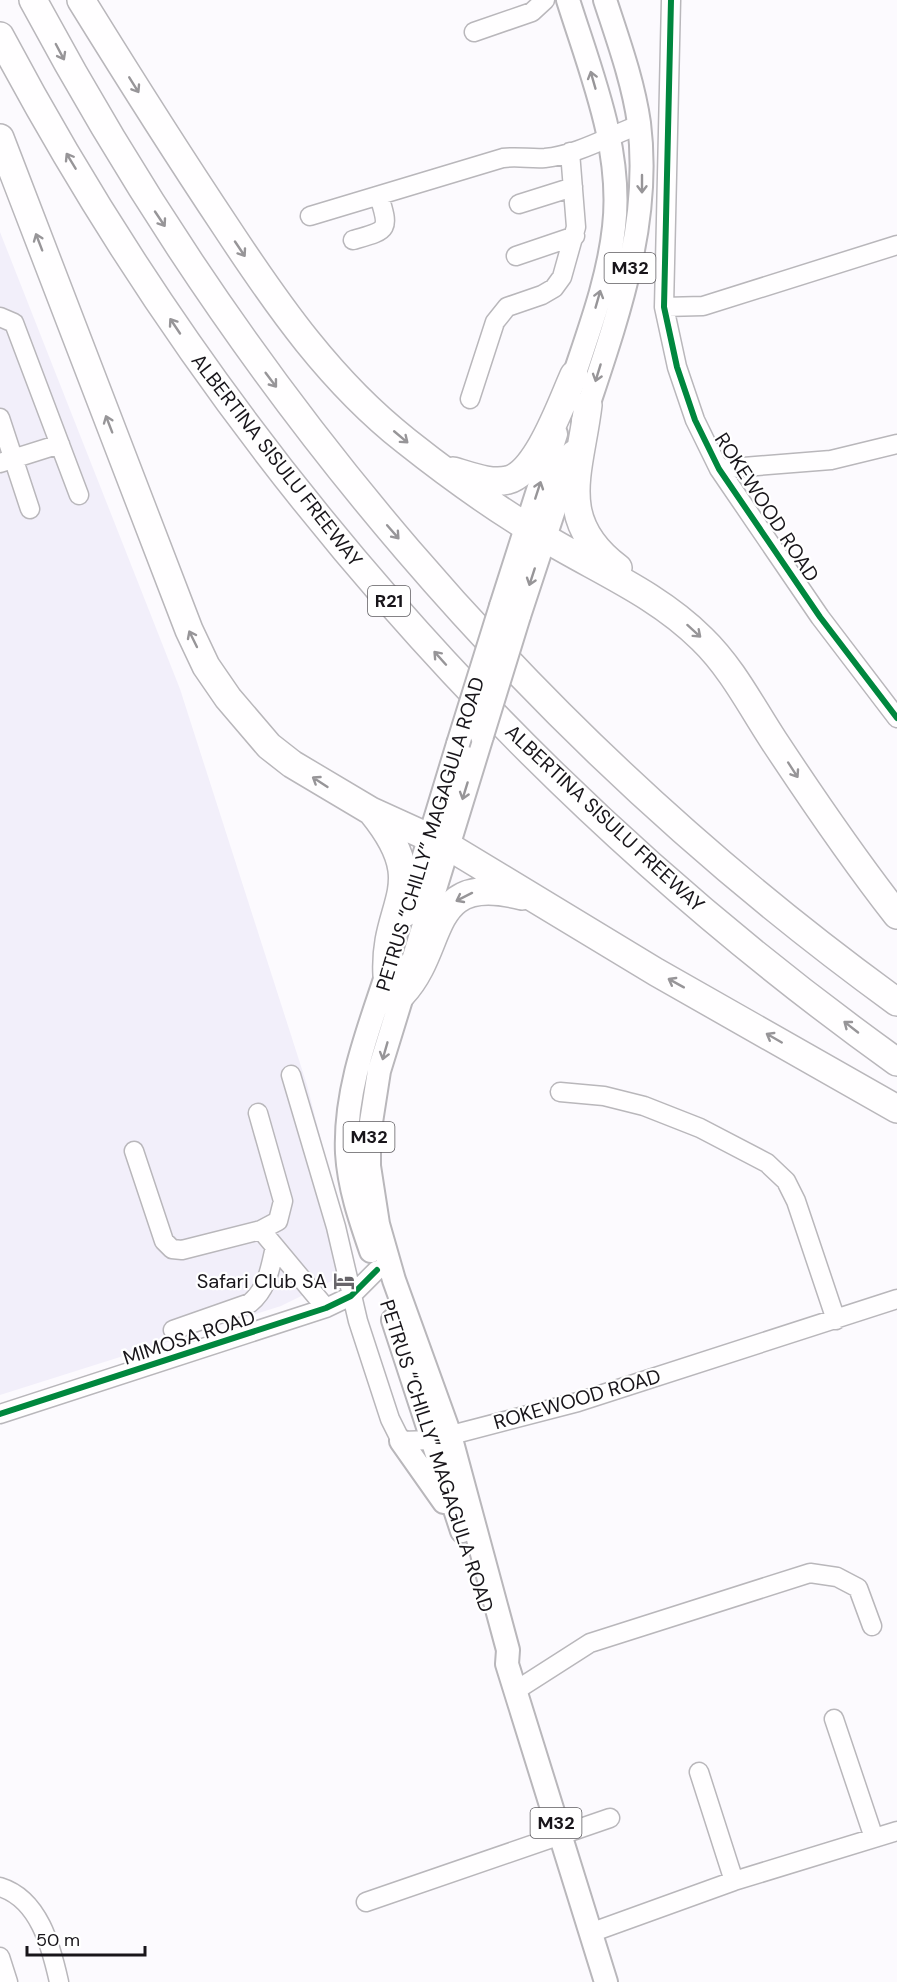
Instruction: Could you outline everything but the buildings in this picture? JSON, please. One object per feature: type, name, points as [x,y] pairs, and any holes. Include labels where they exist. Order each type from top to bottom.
[{"type":"highway","name":"R21","points":[[33,0],[77,82],[154,211],[247,348],[338,468],[479,631],[582,738],[748,888],[897,1002]]},
{"type":"highway","points":[[81,0],[197,184],[302,338],[364,405],[465,486],[536,532],[648,596],[678,617],[718,657],[836,834],[897,915]]},
{"type":"highway","name":"ALBERTINA SISULU FREEWAY","points":[[0,36],[33,98],[92,197],[173,324],[236,413],[348,555],[457,676],[573,793],[658,873],[897,1062]]},
{"type":"highway","points":[[0,138],[157,551],[206,666],[228,698],[269,746],[327,787],[371,811],[439,841],[656,972],[897,1109]]},
{"type":"highway","points":[[441,467],[496,481],[518,475],[536,454],[574,375]]},
{"type":"highway","points":[[588,405],[575,491],[578,517],[602,555],[635,581],[648,596]]},
{"type":"highway","points":[[371,811],[394,842],[403,870],[400,906],[386,958],[394,985],[418,971],[441,918],[456,901],[481,890],[505,892],[540,901]]},
{"type":"main road","name":"PETRUS “CHILLY” MAGAGULA ROAD","points":[[536,532],[574,375],[602,286],[614,226],[614,179],[609,136],[568,0]]},
{"type":"main road","name":"PETRUS “CHILLY” MAGAGULA ROAD","points":[[439,841],[458,744],[510,611],[536,532],[588,405],[629,274],[638,231],[642,186],[639,125],[626,66],[605,0]]},
{"type":"main road","name":"PETRUS “CHILLY” MAGAGULA ROAD","points":[[510,611],[482,736],[439,841],[394,985],[369,1135],[372,1194],[394,1280],[441,1438],[508,1650],[507,1664],[606,1982]]},
{"type":"main road","name":"PETRUS “CHILLY” MAGAGULA ROAD","points":[[394,985],[359,1059],[347,1127],[347,1154],[354,1201],[377,1270],[441,1438],[499,1654],[507,1664]]},
{"type":"main road","points":[[401,1441],[442,1498],[461,1540],[471,1554]]},
{"type":"street","points":[[474,32],[532,12],[545,0]]},
{"type":"street","name":"ROKEWOOD ROAD","points":[[671,0],[664,307],[677,367],[695,420],[719,469],[820,617],[897,718]]},
{"type":"street","points":[[310,216],[503,158],[519,156],[544,158],[570,152],[639,125]]},
{"type":"street","points":[[470,399],[495,322],[501,312],[507,307],[554,288],[562,277],[575,236],[570,152]]},
{"type":"street","points":[[519,204],[573,187]]},
{"type":"street","points":[[353,240],[382,232],[386,227],[387,222],[379,196]]},
{"type":"street","points":[[516,256],[575,236]]},
{"type":"street","points":[[664,307],[703,306],[897,245]]},
{"type":"street","points":[[0,317],[14,323],[79,495]]},
{"type":"street","points":[[0,417],[7,461],[30,509]]},
{"type":"street","points":[[7,461],[60,444]]},
{"type":"street","points":[[719,469],[831,460],[897,444]]},
{"type":"street","points":[[291,1075],[336,1227],[351,1296],[390,1419],[401,1441]]},
{"type":"street","points":[[560,1092],[604,1095],[644,1106],[700,1128],[774,1168],[786,1181],[796,1201],[836,1320]]},
{"type":"street","points":[[134,1151],[164,1241],[172,1249],[182,1250],[261,1230],[278,1221],[283,1201],[258,1113]]},
{"type":"street","points":[[261,1230],[326,1308]]},
{"type":"street","points":[[173,1330],[250,1303],[260,1294],[267,1281],[275,1247]]},
{"type":"street","name":"MIMOSA ROAD","points":[[0,1414],[326,1308],[351,1296],[377,1270]]},
{"type":"street","name":"ROKEWOOD ROAD","points":[[401,1441],[441,1438],[578,1402],[897,1299]]},
{"type":"street","points":[[515,1690],[590,1643],[810,1573],[821,1572],[858,1588],[872,1626]]},
{"type":"street","points":[[834,1719],[874,1838]]},
{"type":"street","points":[[699,1772],[734,1881]]},
{"type":"street","points":[[366,1902],[610,1818]]},
{"type":"street","points":[[590,1933],[734,1881],[897,1831]]},
{"type":"street","points":[[0,1887],[26,1901],[44,1931],[59,1982]]},
{"type":"street","points":[[0,1957],[8,1982]]},
{"type":"shaded area","points":[[0,232],[180,689],[307,1085],[354,1270],[281,1306],[0,1395]]},
{"type":"cycle path","points":[[671,0],[664,307],[677,367],[695,420],[719,469],[820,617],[897,718]]},
{"type":"cycle path","points":[[0,1414],[326,1308],[351,1296],[377,1270]]},
{"type":"place","name":"Safari Club SA","points":[[344,1281]]}]
